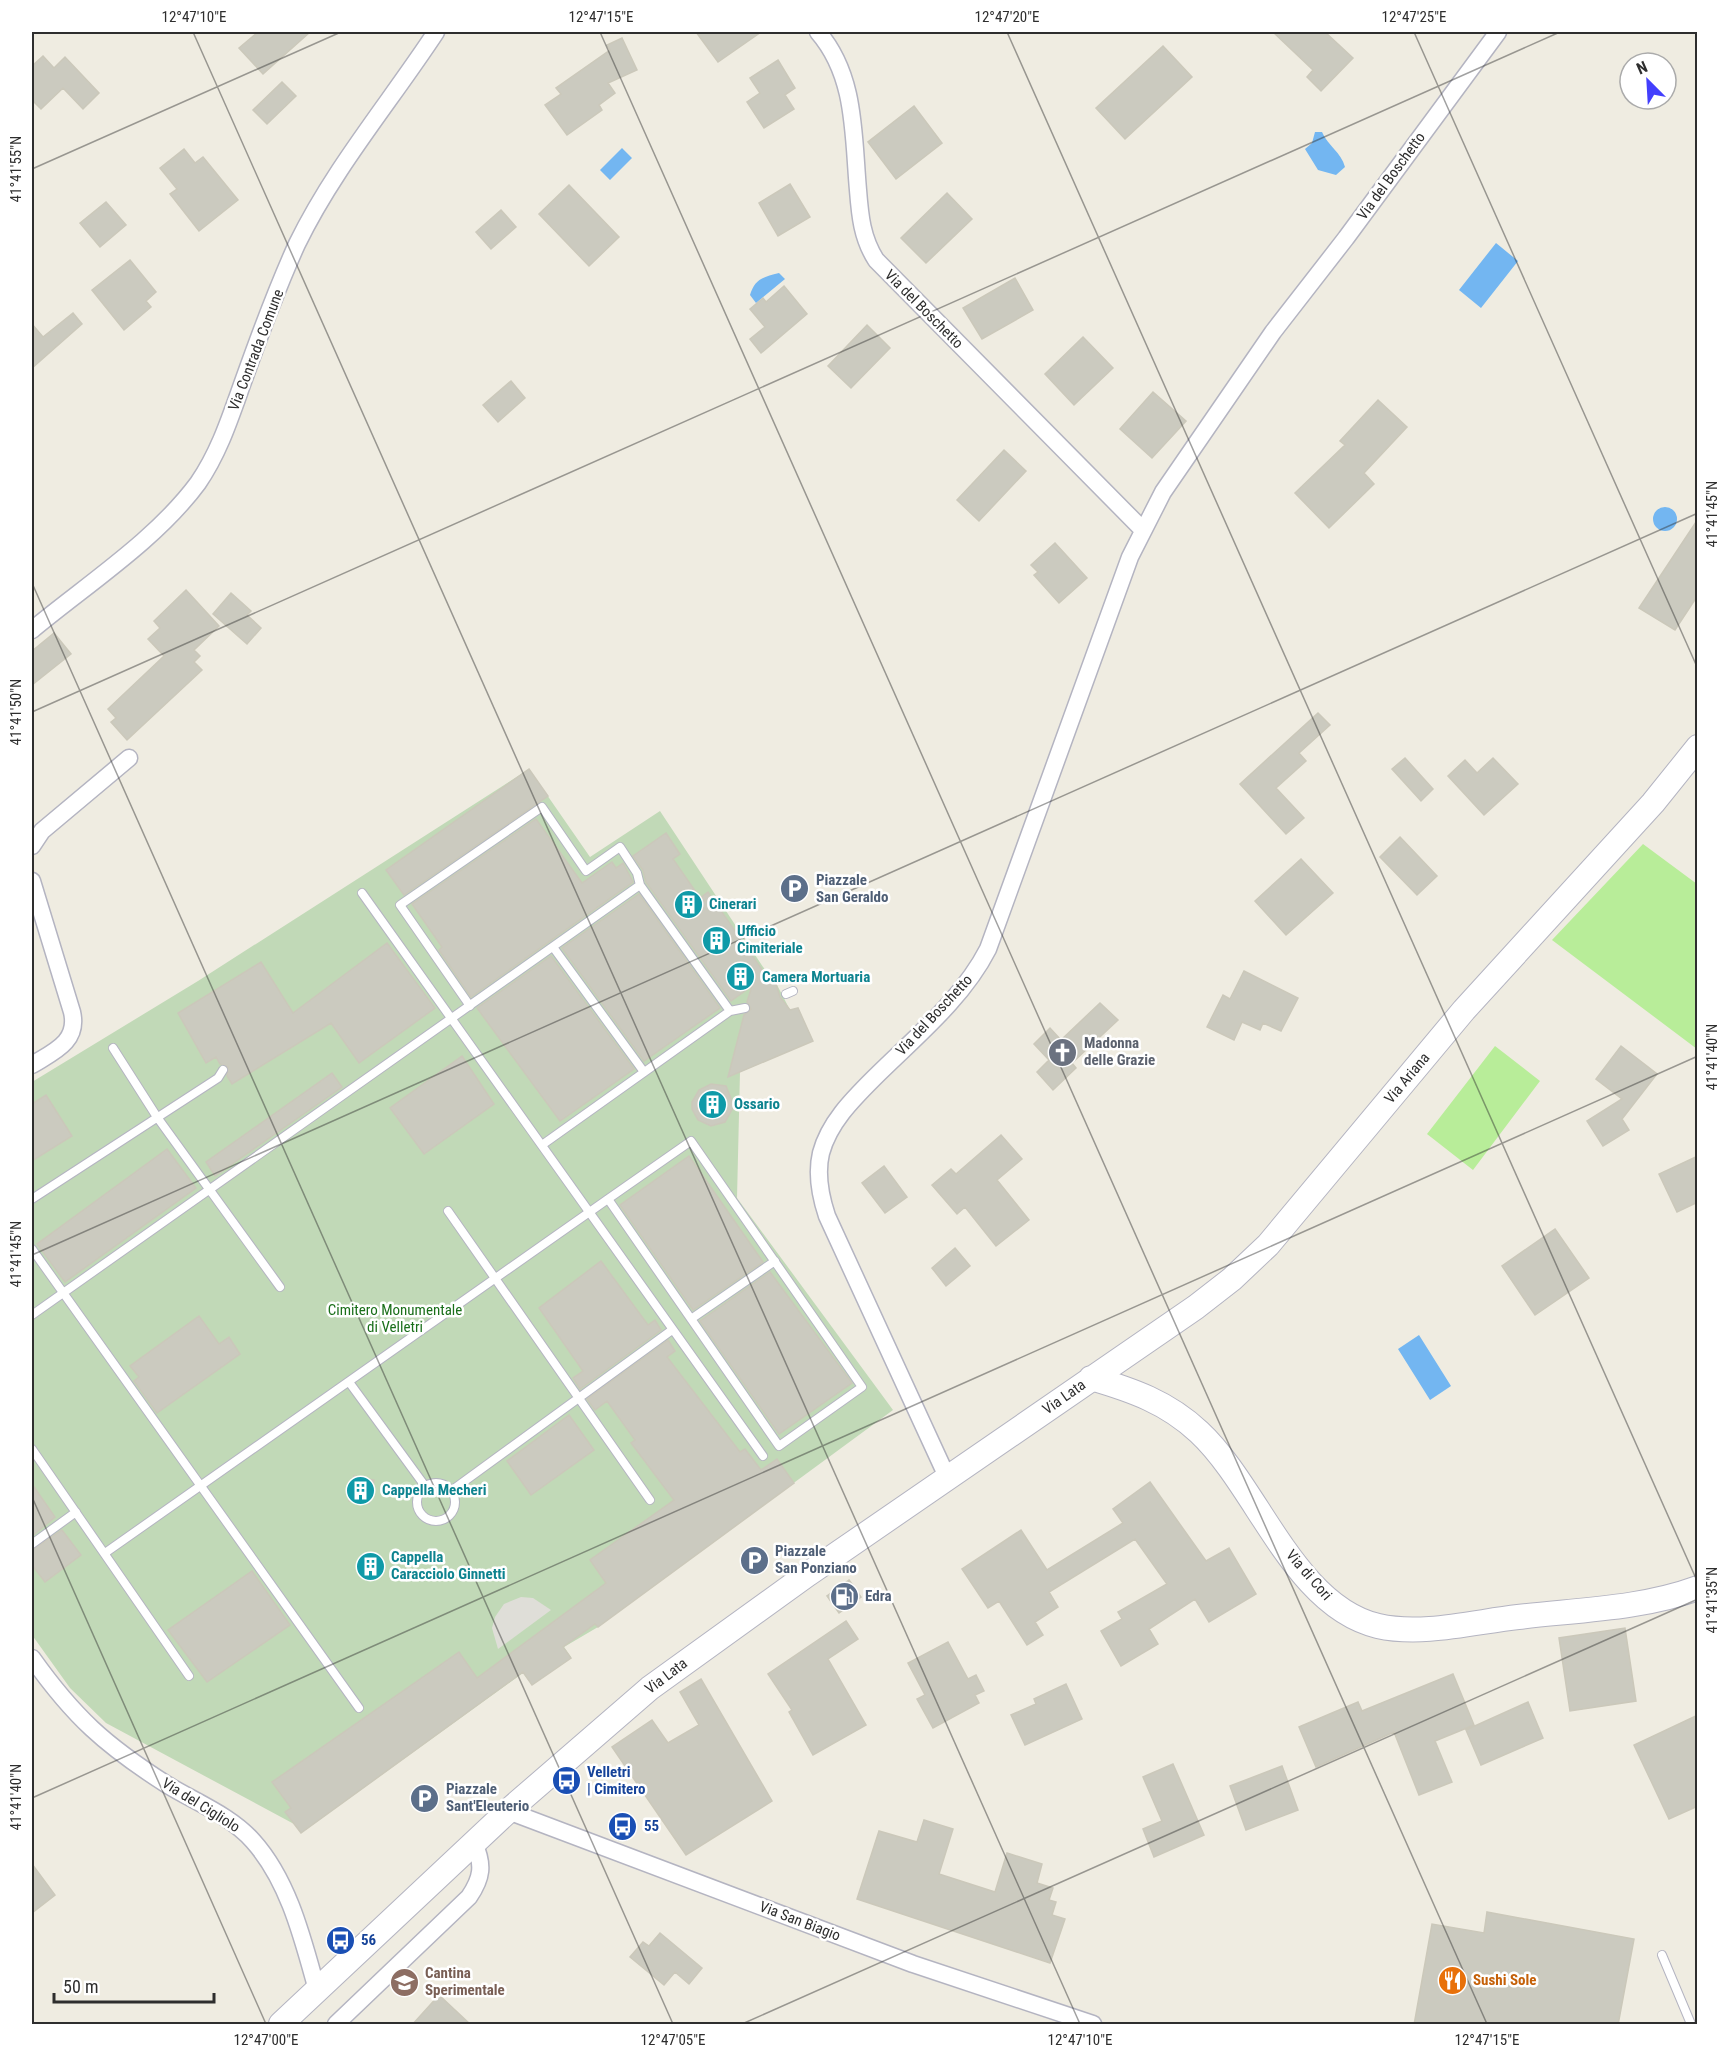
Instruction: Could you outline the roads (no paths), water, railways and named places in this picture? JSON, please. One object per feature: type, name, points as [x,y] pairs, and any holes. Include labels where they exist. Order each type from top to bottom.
[{"type":"main road","name":"Via Ariana","points":[[1090,1378],[1207,1299],[1268,1245],[1464,1010],[1653,803],[1698,747]]},
{"type":"main road","name":"Via Lata","points":[[282,2025],[508,1811],[617,1715],[684,1662],[1090,1378]]},
{"type":"main road","name":"Via di Cori","points":[[1090,1378],[1152,1399],[1191,1425],[1222,1459],[1307,1578],[1331,1601],[1367,1623],[1392,1628],[1434,1627],[1635,1603],[1698,1588]]},
{"type":"street","name":"Via Contrada Comune","points":[[32,630],[144,539],[174,511],[204,474],[222,440],[262,330],[309,220],[335,178],[436,32]]},
{"type":"street","name":"Via del Boschetto","points":[[818,32],[836,57],[848,88],[861,221],[868,246],[876,260],[1142,529]]},
{"type":"street","name":"Via del Boschetto","points":[[948,1479],[827,1216],[819,1178],[821,1151],[831,1129],[849,1105],[966,984],[988,949],[1130,557],[1142,529],[1170,482],[1283,318],[1346,238],[1498,32]]},
{"type":"street","points":[[32,846],[42,831],[129,758]]},
{"type":"street","points":[[32,881],[72,1012],[74,1026],[73,1034],[65,1044],[32,1065]]},
{"type":"street","name":"Via del Cigliolo","points":[[32,1658],[78,1717],[97,1736],[160,1780],[229,1820],[254,1842],[269,1865],[292,1911],[317,1990]]},
{"type":"street","name":"Via San Biagio","points":[[508,1811],[924,1968],[1093,2025]]},
{"type":"street","points":[[336,2025],[469,1897],[482,1873],[480,1858],[474,1843]]},
{"type":"lane","points":[[470,1005],[400,905],[542,807],[586,871],[620,847],[637,873],[640,885],[730,1011]]},
{"type":"lane","points":[[32,1315],[640,885]]},
{"type":"lane","points":[[362,893],[763,1456]]},
{"type":"lane","points":[[553,946],[644,1072]]},
{"type":"lane","points":[[542,1145],[730,1011],[744,1008]]},
{"type":"lane","points":[[113,1048],[157,1118],[280,1287]]},
{"type":"lane","points":[[32,1199],[218,1078],[223,1070]]},
{"type":"lane","points":[[105,1553],[349,1382],[608,1199],[691,1141],[862,1387],[779,1446],[608,1199]]},
{"type":"lane","points":[[448,1211],[650,1500]]},
{"type":"lane","points":[[32,1249],[359,1708]]},
{"type":"lane","points":[[692,1319],[775,1261]]},
{"type":"lane","points":[[451,1491],[672,1330]]},
{"type":"lane","points":[[349,1382],[425,1486]]},
{"type":"lane","points":[[32,1449],[189,1676]]},
{"type":"lane","points":[[442,1484],[451,1491],[454,1496],[453,1509],[445,1518],[432,1520],[422,1514],[417,1506],[418,1496],[425,1486],[442,1484]]},
{"type":"lane","points":[[32,1544],[76,1512]]},
{"type":"lane","points":[[1662,1955],[1691,2025]]},
{"type":"water","points":[[1315,132],[1322,132],[1343,162],[1345,167],[1336,175],[1318,170],[1305,149],[1312,143]]},
{"type":"water","points":[[622,148],[632,158],[610,180],[600,170]]},
{"type":"water","points":[[1496,243],[1518,261],[1481,308],[1459,290]]},
{"type":"water","points":[[779,273],[785,279],[756,303],[750,295],[754,285],[764,278]]},
{"type":"water","points":[[1665,507],[1674,510],[1677,519],[1674,528],[1665,531],[1656,528],[1653,519],[1656,510]]},
{"type":"water","points":[[1419,1335],[1451,1386],[1430,1400],[1398,1349]]},
{"type":"place","name":"Piazzale San Geraldo","points":[[795,889]]},
{"type":"place","name":"Cinerari","points":[[688,904]]},
{"type":"place","name":"Ufficio Cimiteriale","points":[[716,940]]},
{"type":"place","name":"Camera Mortuaria","points":[[741,977]]},
{"type":"place","name":"Madonna delle Grazie","points":[[1063,1052]]},
{"type":"place","name":"Ossario","points":[[713,1104]]},
{"type":"place","name":"Cappella Mecheri","points":[[361,1490]]},
{"type":"place","name":"Piazzale San Ponziano","points":[[754,1560]]},
{"type":"place","name":"Cappella Caracciolo Ginnetti","points":[[370,1566]]},
{"type":"place","name":"Edra","points":[[844,1596]]},
{"type":"place","name":"Velletri | Cimitero","points":[[566,1781]]},
{"type":"place","name":"Piazzale Sant'Eleuterio","points":[[425,1798]]},
{"type":"place","name":"55","points":[[623,1826]]},
{"type":"place","name":"56","points":[[340,1940]]},
{"type":"place","name":"Sushi Sole","points":[[1452,1980]]},
{"type":"place","name":"Cantina Sperimentale","points":[[404,1982]]},
{"type":"park label","name":"Cimitero Monumentale di Velletri","points":[[395,1318]]}]
